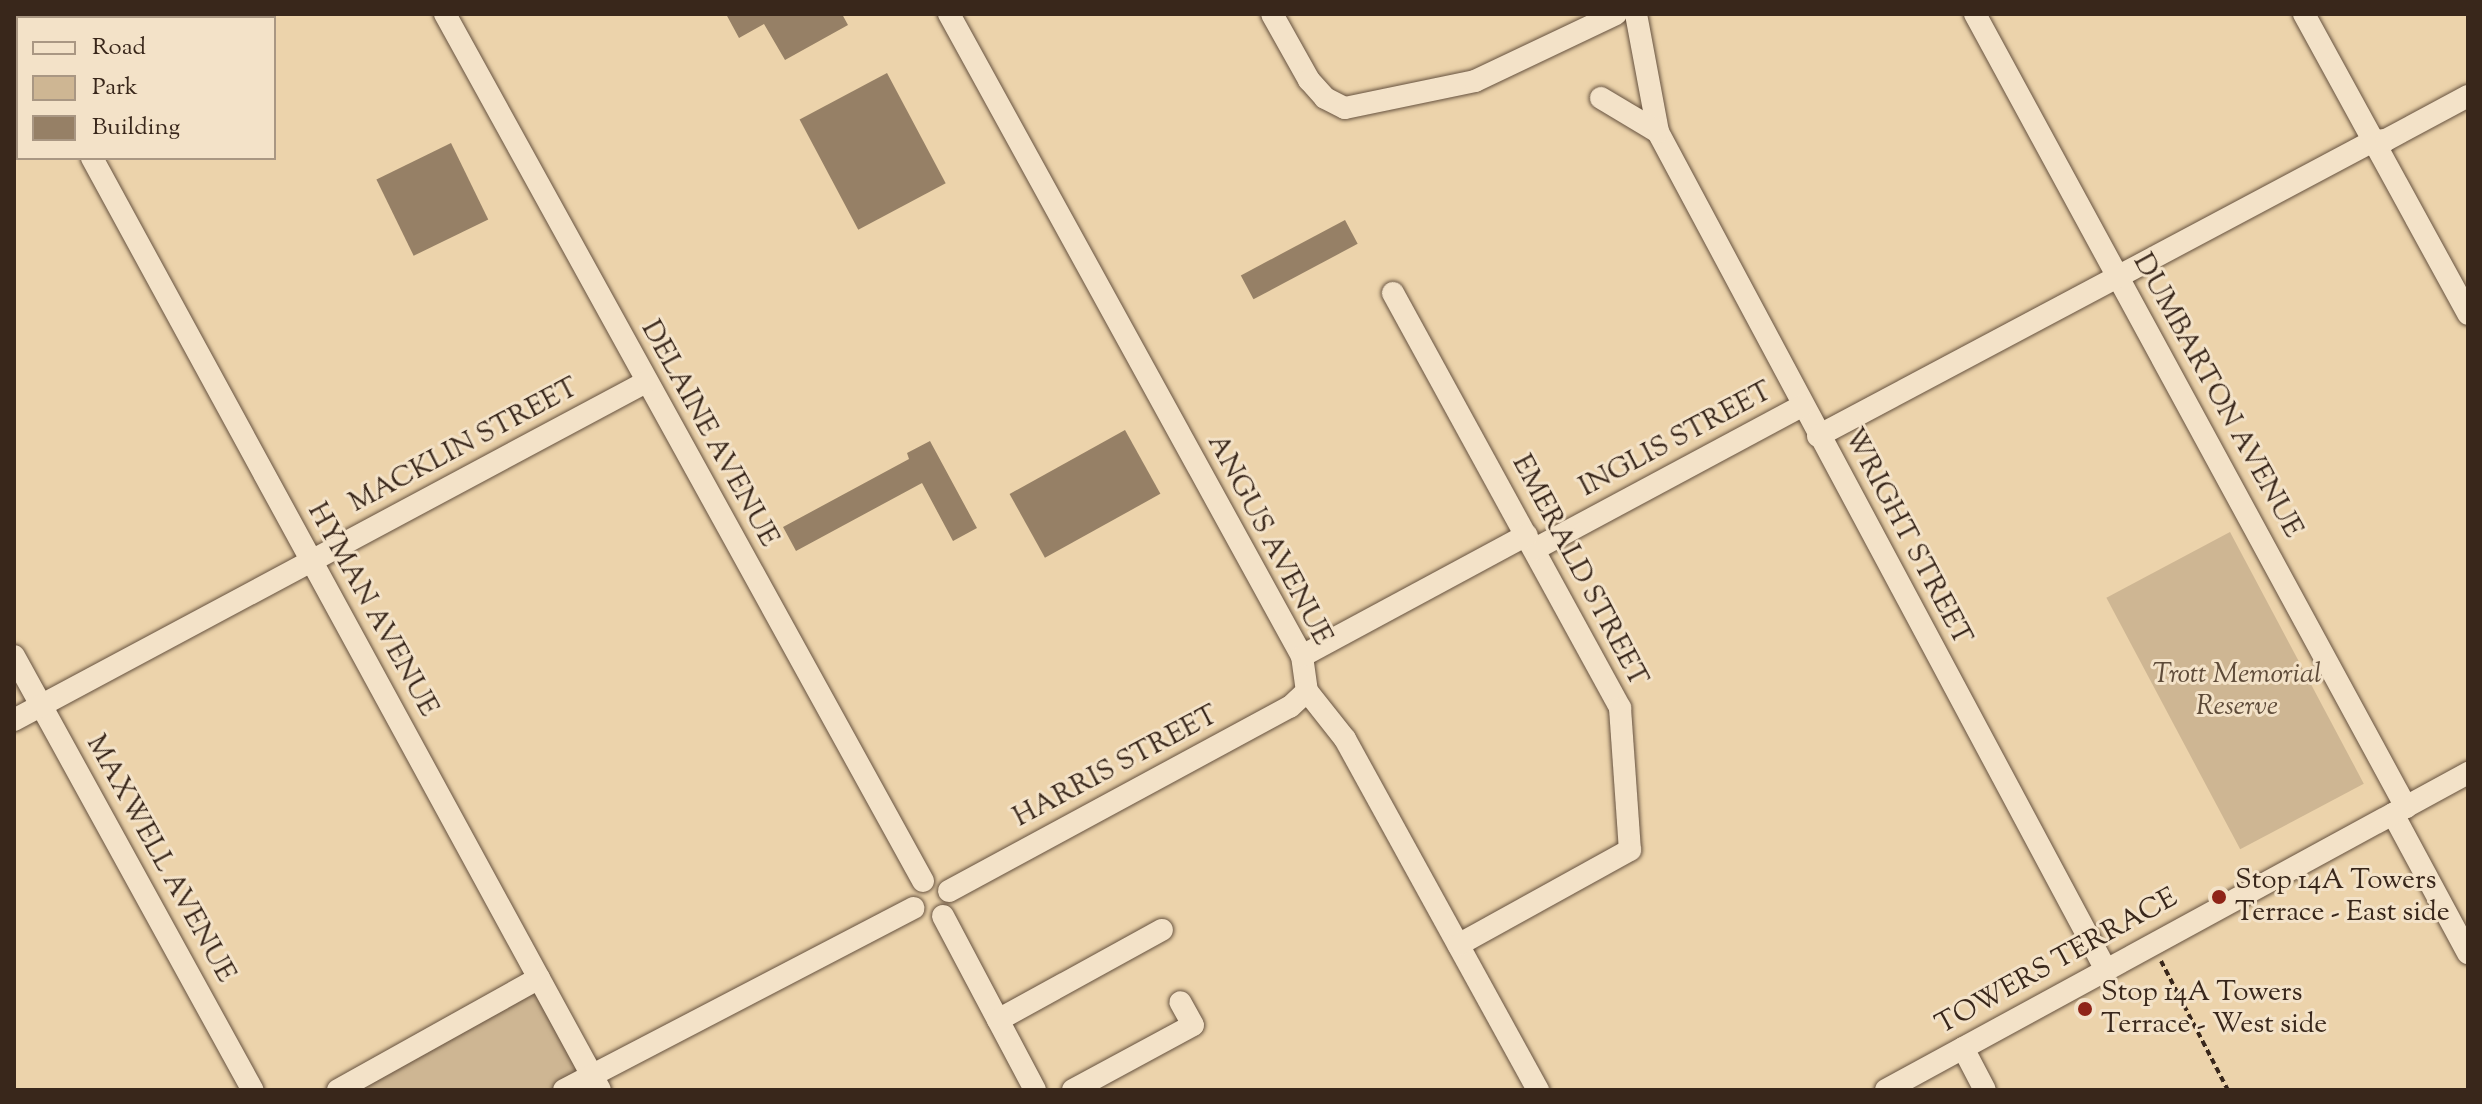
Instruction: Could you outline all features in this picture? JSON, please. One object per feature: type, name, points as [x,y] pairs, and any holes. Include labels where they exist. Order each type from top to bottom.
[{"type":"street","name":"DELAINE AVENUE","points":[[445,14],[923,881]]},
{"type":"street","name":"ANGUS AVENUE","points":[[949,14],[1302,656],[1307,691],[1345,739],[1538,1090]]},
{"type":"street","points":[[1272,14],[1309,80],[1325,98],[1345,108],[1475,81],[1616,14]]},
{"type":"street","name":"WRIGHT STREET","points":[[1636,14],[1658,132],[2106,970]]},
{"type":"street","name":"DUMBARTON AVENUE","points":[[1975,14],[2118,276],[2399,810],[2468,953]]},
{"type":"street","points":[[2304,14],[2468,314]]},
{"type":"street","points":[[1818,436],[2373,141],[2386,140],[2468,96]]},
{"type":"street","points":[[1601,98],[1658,132]]},
{"type":"street","name":"HYMAN AVENUE","points":[[93,160],[596,1082]]},
{"type":"street","name":"EMERALD STREET","points":[[1393,293],[1620,708],[1630,850],[1458,945]]},
{"type":"street","name":"MACKLIN STREET","points":[[14,720],[646,382]]},
{"type":"street","name":"INGLIS STREET","points":[[1302,656],[1802,406]]},
{"type":"street","name":"MAXWELL AVENUE","points":[[14,656],[253,1090]]},
{"type":"street","name":"HARRIS STREET","points":[[949,891],[1290,707],[1307,691]]},
{"type":"street","name":"TOWERS TERRACE","points":[[1886,1090],[2468,773]]},
{"type":"street","points":[[923,881],[940,882],[949,891],[951,905],[943,916],[930,919],[914,908],[912,895],[923,881]]},
{"type":"street","points":[[564,1090],[596,1082],[914,908]]},
{"type":"street","points":[[943,916],[1035,1090]]},
{"type":"street","points":[[998,1020],[1162,930]]},
{"type":"street","points":[[338,1090],[539,978]]},
{"type":"street","points":[[1073,1090],[1193,1025],[1180,1002]]},
{"type":"street","points":[[1963,1048],[1985,1090]]},
{"type":"path","points":[[2152,945],[2228,1090]]},
{"type":"green space","name":"Trott Memorial Reserve","points":[[2230,532],[2364,784],[2240,849],[2106,598]]},
{"type":"green space","points":[[542,978],[593,1073],[561,1090],[341,1090]]},
{"type":"building","points":[[726,14],[842,14],[848,25],[785,60],[764,24],[739,38]]},
{"type":"building","points":[[887,73],[946,183],[858,230],[800,119]]},
{"type":"building","points":[[451,143],[488,219],[414,256],[376,179]]},
{"type":"building","points":[[1345,220],[1358,244],[1253,299],[1241,275]]},
{"type":"building","points":[[1125,430],[1160,494],[1045,558],[1010,494]]},
{"type":"building","points":[[930,441],[977,528],[953,541],[922,483],[796,551],[783,527],[909,459],[907,453]]},
{"type":"place","name":"Stop 14A Towers Terrace - East side","points":[[2219,897]]},
{"type":"place","name":"Stop 14A Towers Terrace - West side","points":[[2085,1009]]}]
